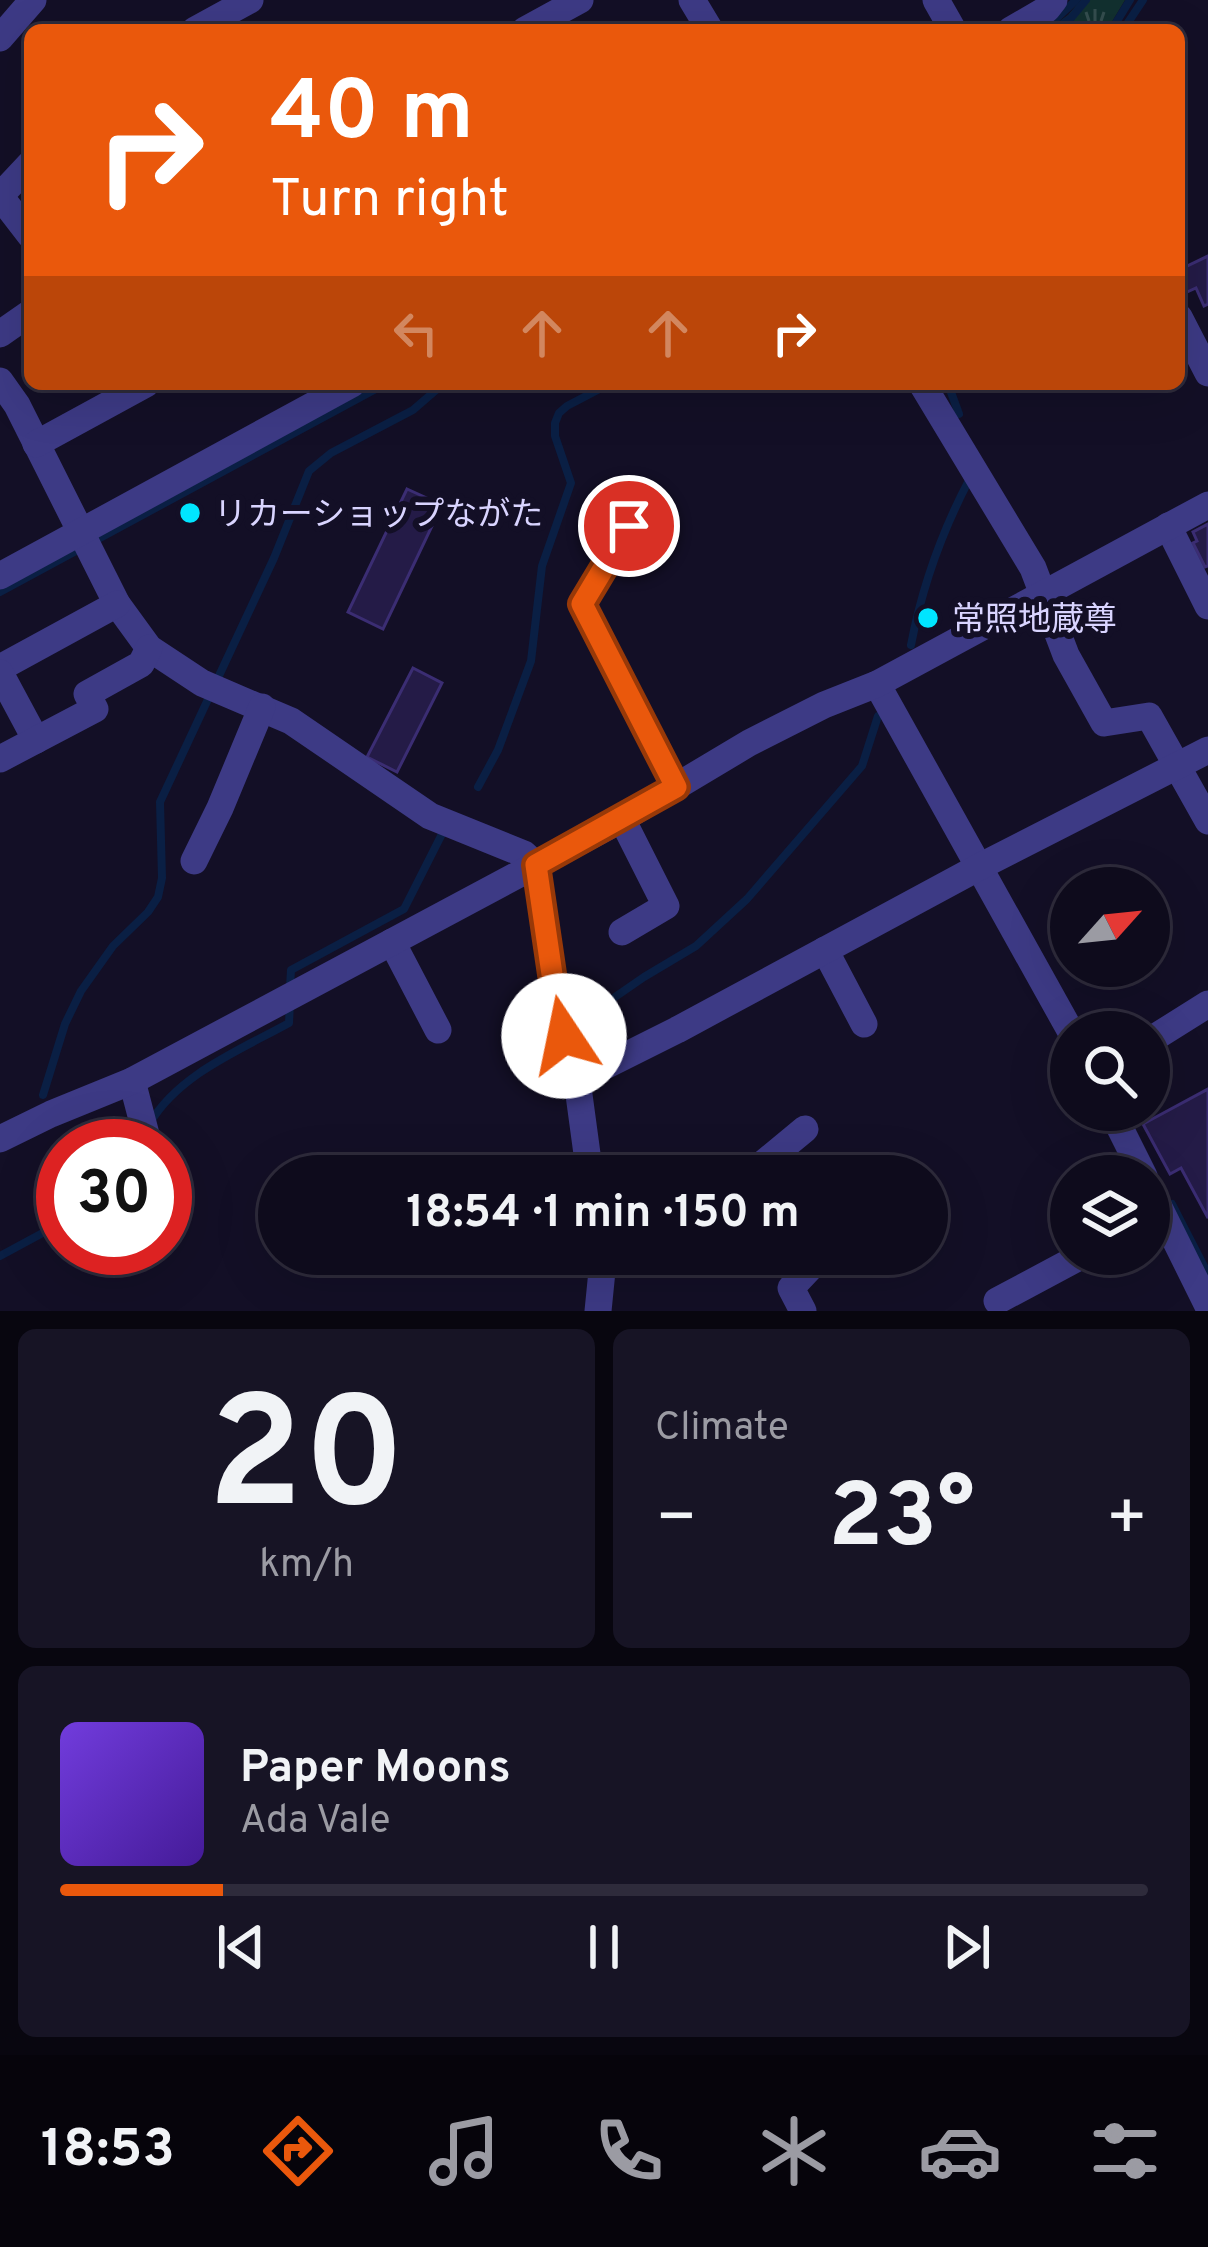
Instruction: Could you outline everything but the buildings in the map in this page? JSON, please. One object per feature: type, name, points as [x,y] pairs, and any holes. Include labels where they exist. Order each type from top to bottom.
[{"type":"street","points":[[0,38],[33,0]]},
{"type":"street","points":[[211,19],[250,0]]},
{"type":"street","points":[[536,24],[580,0]]},
{"type":"street","points":[[24,170],[0,196],[24,227]]},
{"type":"street","points":[[1185,329],[1208,373]]},
{"type":"street","points":[[0,381],[17,405],[117,604],[149,648],[202,683],[291,721],[418,809],[524,854],[536,865],[558,1015],[577,1080],[587,1155]]},
{"type":"street","points":[[36,444],[135,390]]},
{"type":"street","points":[[0,576],[341,390]]},
{"type":"street","points":[[926,390],[1033,568],[1066,655],[1104,723],[1149,716],[1208,821]]},
{"type":"street","points":[[0,1139],[132,1081],[622,819],[768,734],[877,684],[1208,505]]},
{"type":"street","points":[[629,526],[582,604],[676,787]]},
{"type":"street","points":[[1168,526],[1208,606]]},
{"type":"street","points":[[35,740],[0,671],[117,604]]},
{"type":"street","points":[[0,759],[95,709],[87,694],[141,664],[149,648]]},
{"type":"street","points":[[877,684],[1060,1011]]},
{"type":"street","points":[[194,861],[262,707]]},
{"type":"street","points":[[577,1080],[1208,750]]},
{"type":"street","points":[[622,819],[666,906],[622,932]]},
{"type":"street","points":[[392,942],[438,1030]]},
{"type":"street","points":[[825,950],[864,1024]]},
{"type":"street","points":[[1170,1028],[1208,1004]]},
{"type":"street","points":[[132,1081],[142,1119]]},
{"type":"street","points":[[783,1155],[800,1145]]},
{"type":"street","points":[[1170,1242],[1208,1306]]},
{"type":"street","points":[[997,1301],[1050,1273]]},
{"type":"street","points":[[598,1311],[602,1275]]},
{"type":"street","points":[[769,1309],[797,1300]]},
{"type":"green space","points":[[1081,0],[1125,0],[1111,24],[1056,24]]},
{"type":"waterway","points":[[1050,24],[1076,0]]},
{"type":"waterway","points":[[1062,24],[1086,0]]},
{"type":"waterway","points":[[1115,24],[1130,0]]},
{"type":"waterway","points":[[1127,24],[1143,0]]},
{"type":"waterway","points":[[0,592],[374,390]]},
{"type":"waterway","points":[[43,1095],[65,1024],[81,991],[113,946],[158,897],[160,802],[274,558],[309,471],[331,453],[413,410],[436,390]]},
{"type":"waterway","points":[[478,787],[498,750],[531,661],[542,566],[571,483],[555,423],[567,406],[598,390]]},
{"type":"waterway","points":[[950,390],[959,414]]},
{"type":"waterway","points":[[911,645],[934,561],[968,482]]},
{"type":"waterway","points":[[570,1028],[696,946],[747,899],[862,766],[878,716]]},
{"type":"waterway","points":[[290,987],[291,970],[404,909],[443,832]]},
{"type":"waterway","points":[[153,1119],[194,1077],[289,1023],[290,1002]]},
{"type":"waterway","points":[[1172,1204],[1208,1274]]},
{"type":"waterway","points":[[0,1256],[36,1237]]},
{"type":"place","name":"リカーショップながた","points":[[190,513]]},
{"type":"place","name":"常照地蔵尊","points":[[928,618]]},
{"type":"route","points":[[564,1036],[536,865],[676,787],[582,604],[629,526]]}]
